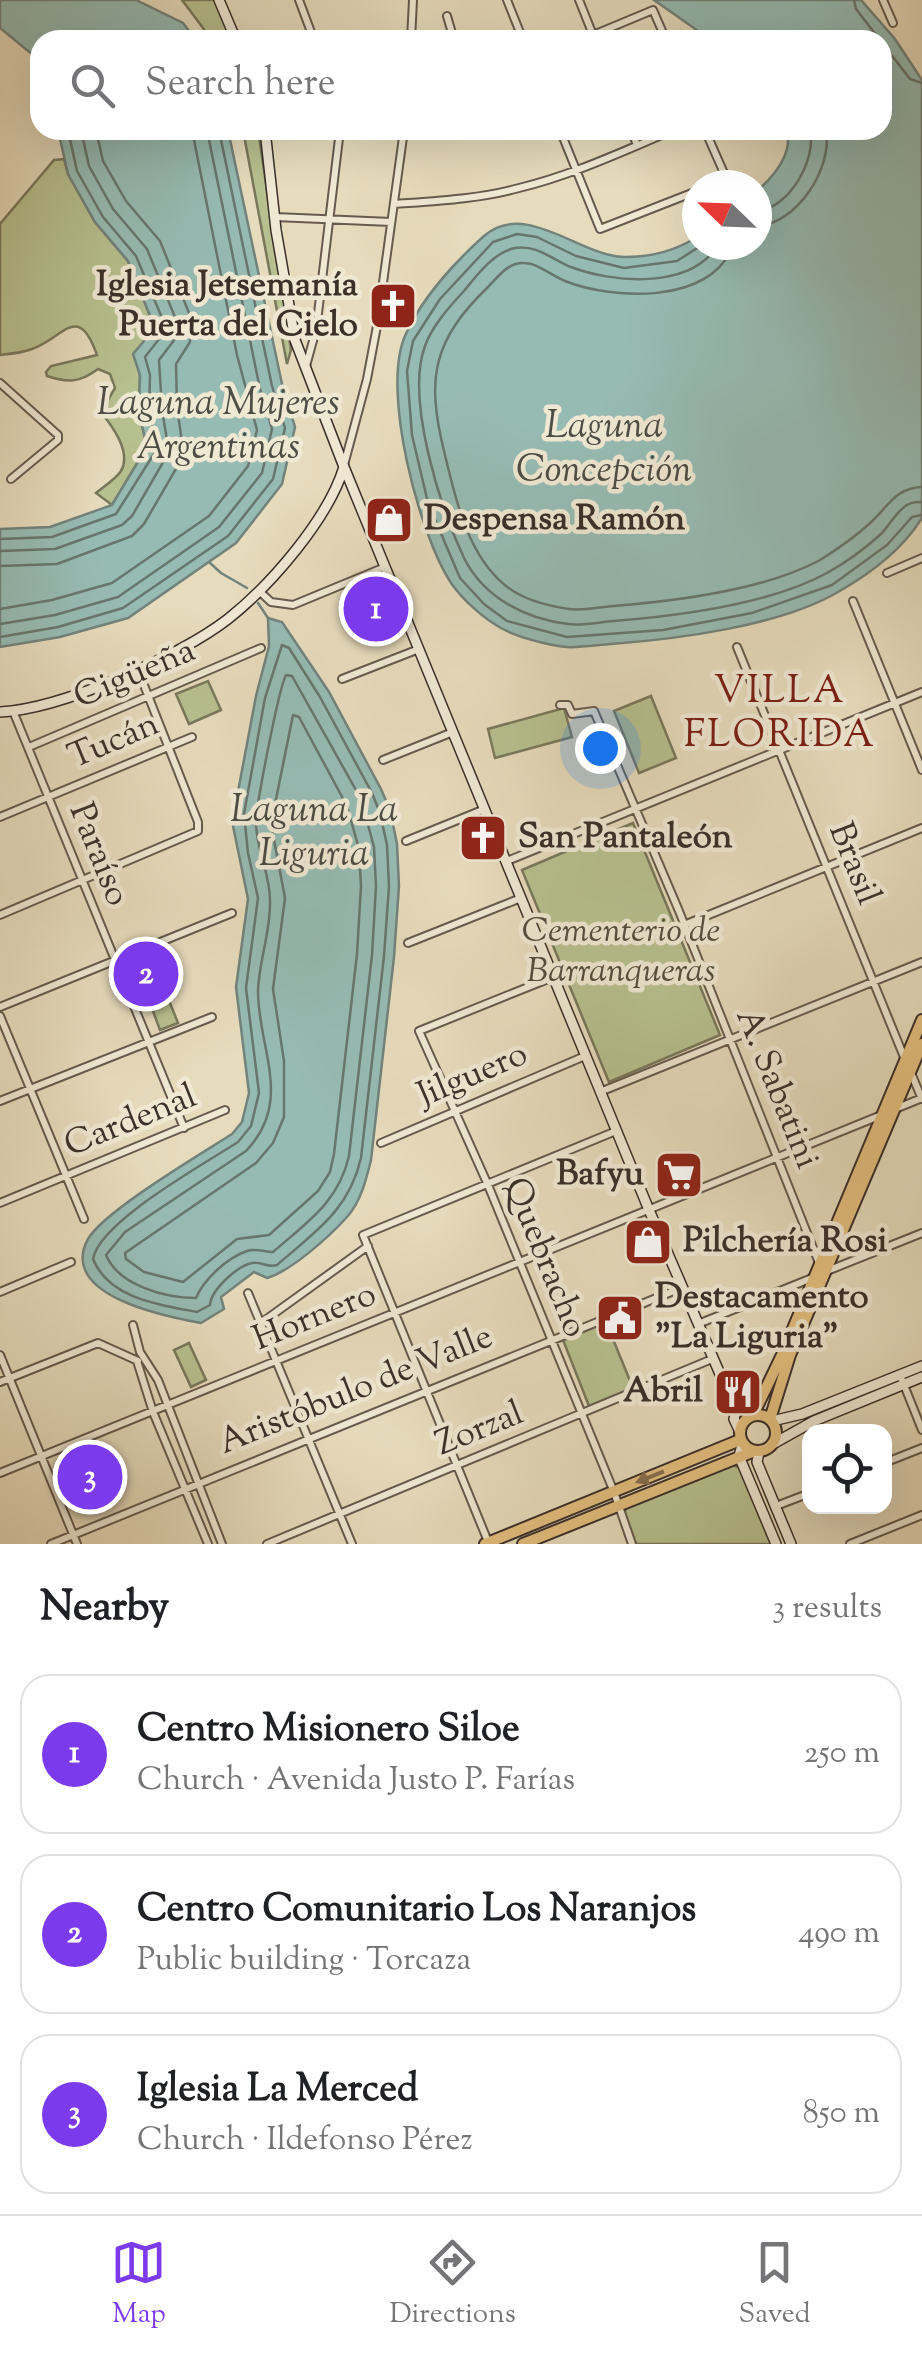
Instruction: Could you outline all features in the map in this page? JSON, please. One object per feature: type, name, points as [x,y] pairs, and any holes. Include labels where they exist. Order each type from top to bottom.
[{"type":"main road","points":[[487,1544],[614,1492],[745,1446],[771,1445],[776,1433],[771,1420],[790,1355],[908,1066],[922,1020]]},
{"type":"main road","points":[[908,1066],[922,1044]]},
{"type":"main road","points":[[745,1446],[752,1414],[814,1277],[824,1267]]},
{"type":"main road","points":[[752,1414],[771,1420]]},
{"type":"main road","points":[[523,1544],[745,1446]]},
{"type":"street","points":[[219,0],[232,30]]},
{"type":"street","points":[[299,0],[310,30]]},
{"type":"street","points":[[412,30],[413,0]]},
{"type":"street","points":[[507,0],[519,30]]},
{"type":"street","points":[[579,0],[591,30]]},
{"type":"street","points":[[883,0],[893,23]]},
{"type":"street","points":[[611,30],[653,10],[662,30]]},
{"type":"street","points":[[447,16],[451,30]]},
{"type":"street","points":[[266,140],[274,217],[295,340],[616,1131],[736,1412],[734,1420],[776,1544]]},
{"type":"street","points":[[306,366],[316,330],[339,140]]},
{"type":"street","points":[[0,712],[74,694],[138,669],[209,633],[258,590],[319,517],[339,482],[367,379],[403,140]]},
{"type":"street","points":[[564,140],[600,229],[682,197]]},
{"type":"street","points":[[635,140],[637,145]]},
{"type":"street","points":[[394,204],[517,189],[577,170],[649,140]]},
{"type":"street","points":[[708,140],[722,170]]},
{"type":"street","points":[[274,217],[391,222]]},
{"type":"street","points":[[0,383],[58,435],[58,440],[11,478]]},
{"type":"street","points":[[887,573],[922,558]]},
{"type":"street","points":[[258,590],[271,602],[293,605],[385,567]]},
{"type":"street","points":[[853,601],[922,770]]},
{"type":"street","name":"Brasil","points":[[738,647],[922,1099]]},
{"type":"street","name":"Cigüeña","points":[[28,748],[261,648]]},
{"type":"street","points":[[342,679],[419,649]]},
{"type":"street","points":[[0,915],[198,831],[198,822],[138,669]]},
{"type":"street","points":[[507,861],[922,692]]},
{"type":"street","name":"A. Sabatini","points":[[560,705],[568,705],[572,714],[594,711],[824,1267]]},
{"type":"street","name":"Paraíso","points":[[13,711],[184,1128]]},
{"type":"street","points":[[383,760],[453,732]]},
{"type":"street","name":"Tucán","points":[[0,817],[192,737]]},
{"type":"street","points":[[406,842],[484,810]]},
{"type":"street","points":[[684,926],[922,828]]},
{"type":"street","points":[[408,943],[521,898]]},
{"type":"street","points":[[0,1007],[232,914]]},
{"type":"street","points":[[600,1092],[922,962]]},
{"type":"street","name":"Quebracho","points":[[553,977],[420,1030],[488,1185],[632,1544]]},
{"type":"street","points":[[0,1016],[84,1218]]},
{"type":"street","points":[[0,1101],[212,1016]]},
{"type":"street","name":"Jilguero","points":[[381,1143],[586,1056]]},
{"type":"street","name":"Hornero","points":[[0,1473],[922,1099]]},
{"type":"street","name":"Cardenal","points":[[0,1203],[225,1110]]},
{"type":"street","points":[[487,1544],[363,1235],[616,1131]]},
{"type":"street","points":[[824,1267],[922,1233]]},
{"type":"street","points":[[261,1324],[368,1246]]},
{"type":"street","points":[[0,1292],[71,1262]]},
{"type":"street","points":[[697,1324],[814,1277]]},
{"type":"street","name":"Aristóbulo de Valle","points":[[51,1544],[681,1288]]},
{"type":"street","points":[[248,1293],[352,1544]]},
{"type":"street","points":[[133,1325],[152,1412],[208,1544]]},
{"type":"street","points":[[0,1382],[98,1343],[140,1360],[158,1380],[222,1544]]},
{"type":"street","points":[[0,1355],[78,1544]]},
{"type":"street","name":"Zorzal","points":[[266,1544],[712,1359]]},
{"type":"street","points":[[771,1445],[902,1380],[922,1366]]},
{"type":"street","points":[[771,1420],[922,1377]]},
{"type":"street","points":[[902,1380],[922,1430]]},
{"type":"street","points":[[736,1412],[752,1414]]},
{"type":"street","points":[[745,1446],[757,1462],[791,1544]]},
{"type":"street","points":[[892,1460],[922,1448]]},
{"type":"street","points":[[776,1506],[802,1496]]},
{"type":"street","points":[[850,1544],[922,1515]]},
{"type":"green space","points":[[182,0],[215,0],[227,30],[204,30]]},
{"type":"green space","points":[[245,140],[260,140],[291,350],[287,364]]},
{"type":"green space","points":[[64,159],[68,174],[95,222],[128,261],[155,328],[134,354],[140,375],[139,412],[147,447],[112,505],[96,493],[116,477],[124,464],[119,440],[101,412],[115,388],[110,374],[98,369],[67,381],[47,376],[46,372],[51,366],[97,355],[90,339],[77,326],[32,349],[0,355],[0,224],[54,160]]},
{"type":"green space","points":[[208,681],[221,710],[189,724],[176,694]]},
{"type":"green space","points":[[651,696],[676,758],[639,773],[614,711]]},
{"type":"green space","points":[[564,708],[572,737],[495,758],[488,729]]},
{"type":"green space","name":"Cementerio de Barranqueras","points":[[633,823],[720,1035],[609,1082],[522,870]]},
{"type":"green space","points":[[164,988],[178,1023],[160,1030],[147,995]]},
{"type":"green space","points":[[606,1322],[633,1388],[589,1406],[563,1340]]},
{"type":"green space","points":[[189,1343],[206,1380],[191,1387],[174,1350]]},
{"type":"green space","points":[[730,1464],[741,1468],[771,1544],[636,1544],[624,1517],[626,1507]]},
{"type":"water","points":[[0,0],[136,0],[183,23],[188,30],[30,30],[30,53],[0,28]]},
{"type":"water","name":"Laguna Concepción","points":[[654,0],[861,0],[887,30],[697,30]]},
{"type":"water","name":"Laguna Concepción","points":[[892,36],[922,80],[922,518],[896,550],[862,577],[814,604],[758,622],[697,634],[583,647],[532,640],[501,628],[467,602],[451,583],[416,498],[398,391],[405,336],[420,308],[462,257],[500,226],[536,227],[609,255],[645,256],[682,245],[682,260],[772,260],[772,175],[785,156],[788,140],[892,140]]},
{"type":"water","name":"Laguna Mujeres Argentinas","points":[[60,140],[230,140],[282,384],[295,427],[282,484],[236,543],[128,618],[60,637],[0,647],[0,529],[50,527],[112,505],[147,447],[139,412],[140,375],[133,354],[155,328],[128,261],[95,222],[68,174]]},
{"type":"water","name":"Laguna La Liguria","points":[[268,618],[282,622],[329,692],[390,810],[399,886],[394,957],[371,1160],[356,1204],[309,1252],[267,1278],[254,1272],[221,1297],[224,1309],[201,1323],[120,1300],[101,1289],[88,1275],[83,1259],[88,1239],[113,1214],[232,1134],[242,1122],[249,1093],[236,987],[248,899],[233,826],[269,646]]},
{"type":"waterway","points":[[209,562],[247,588]]},
{"type":"waterway","points":[[258,603],[268,618]]},
{"type":"place","name":"Iglesia Jetsemanía Puerta del Cielo","points":[[393,306]]},
{"type":"place","name":"Despensa Ramón","points":[[389,520]]},
{"type":"place","name":"Centro Misionero Siloe","points":[[376,609]]},
{"type":"place","name":"San Pantaleón","points":[[483,838]]},
{"type":"place","name":"Centro Comunitario Los Naranjos","points":[[146,974]]},
{"type":"place","name":"Bafyu","points":[[679,1175]]},
{"type":"place","name":"Pilchería Rosi","points":[[648,1242]]},
{"type":"place","name":"Destacamento \"La Liguria\"","points":[[620,1318]]},
{"type":"place","name":"Abril","points":[[738,1392]]},
{"type":"place","name":"Iglesia La Merced","points":[[90,1477]]},
{"type":"district","name":"VILLA FLORIDA","points":[[780,714]]}]
